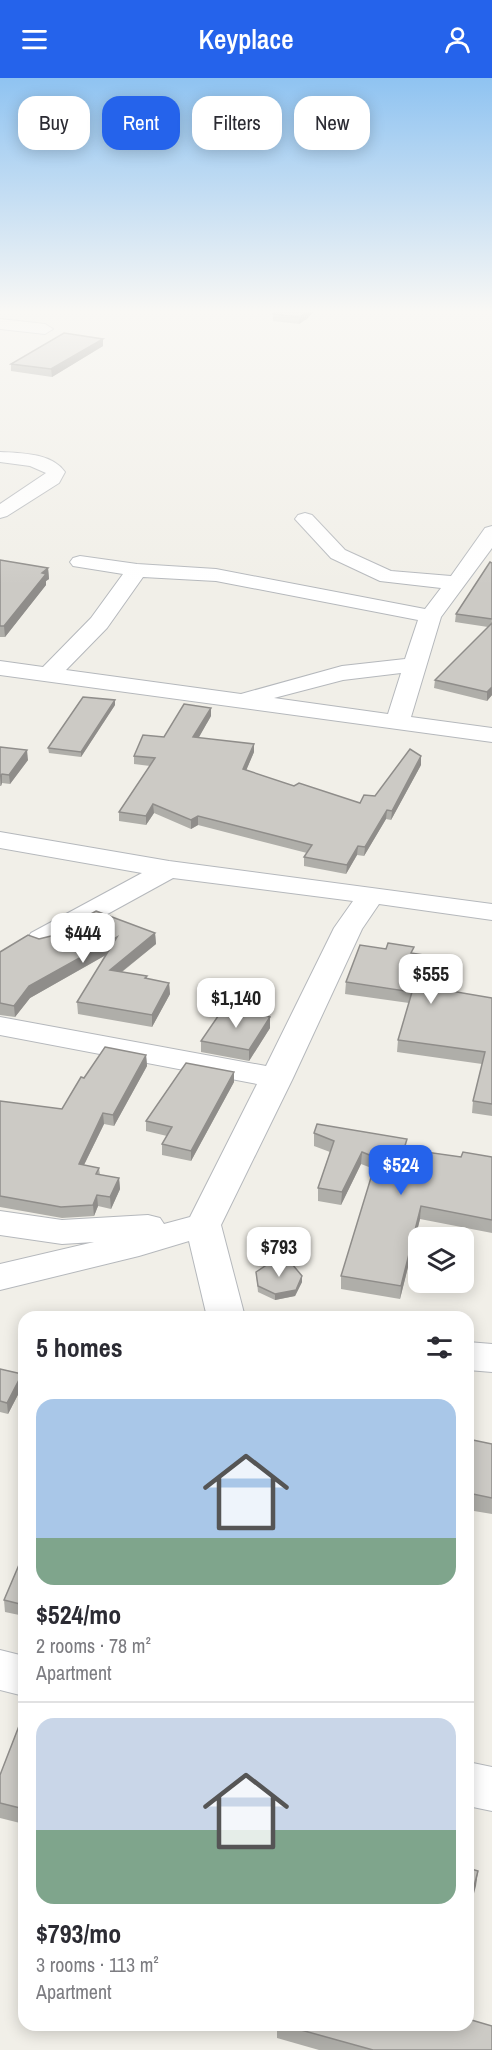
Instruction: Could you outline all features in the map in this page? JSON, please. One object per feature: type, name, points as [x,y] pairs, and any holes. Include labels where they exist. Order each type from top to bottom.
[{"type":"street","points":[[0,457],[35,461],[48,465],[56,472],[52,479],[0,512]]},
{"type":"street","points":[[305,519],[338,554],[387,577],[456,583]]},
{"type":"street","points":[[397,723],[430,616],[492,532]]},
{"type":"street","points":[[80,562],[137,570],[216,575],[430,616]]},
{"type":"street","points":[[48,675],[99,623],[137,570]]},
{"type":"street","points":[[238,701],[342,673],[414,665]]},
{"type":"street","points":[[0,668],[492,735]]},
{"type":"street","points":[[0,865],[12,842],[169,869],[492,912]]},
{"type":"street","points":[[41,939],[169,869]]},
{"type":"street","points":[[224,1311],[203,1225],[277,1078],[348,928],[372,895]]},
{"type":"street","points":[[0,1026],[277,1078]]},
{"type":"street","points":[[0,1223],[62,1232],[203,1225]]},
{"type":"street","points":[[0,1277],[139,1244],[203,1225]]},
{"type":"street","points":[[474,1356],[492,1358]]},
{"type":"street","points":[[0,1670],[18,1674]]},
{"type":"street","points":[[474,1785],[492,1789]]},
{"type":"building","points":[[0,560],[48,568],[42,573],[46,574],[4,626],[0,626]]},
{"type":"building","points":[[490,562],[492,563],[492,619],[456,614]]},
{"type":"building","points":[[492,623],[492,687],[487,692],[435,680]]},
{"type":"building","points":[[83,697],[115,700],[81,752],[48,748]]},
{"type":"building","points":[[184,704],[211,708],[193,737],[254,744],[243,769],[294,786],[299,783],[360,803],[364,795],[375,796],[410,749],[421,756],[392,811],[387,810],[365,847],[358,846],[347,865],[304,857],[312,845],[198,816],[191,820],[153,804],[146,816],[119,812],[155,758],[134,756],[143,735],[164,737]]},
{"type":"building","points":[[0,747],[27,750],[9,775],[0,776]]},
{"type":"building","points":[[96,911],[155,933],[110,970],[147,976],[145,978],[169,983],[152,1015],[77,1002],[117,937],[29,986],[14,1006],[0,1003],[0,952],[28,935],[39,939],[51,936]]},
{"type":"building","points":[[388,943],[414,947],[411,953],[443,958],[433,988],[492,998],[492,1104],[473,1101],[485,1052],[398,1040],[412,992],[346,982],[360,945],[386,949]]},
{"type":"building","points":[[225,1006],[270,1017],[249,1050],[201,1041]]},
{"type":"building","points":[[105,1047],[146,1055],[113,1115],[103,1113],[79,1164],[99,1168],[96,1174],[119,1178],[110,1197],[97,1195],[93,1205],[61,1207],[0,1196],[0,1101],[62,1109],[81,1077],[84,1078]]},
{"type":"building","points":[[186,1063],[234,1072],[191,1151],[162,1144],[172,1127],[146,1121]]},
{"type":"building","points":[[317,1124],[407,1139],[404,1149],[461,1157],[463,1152],[492,1157],[492,1220],[421,1206],[416,1227],[408,1227],[408,1258],[401,1286],[341,1276],[377,1158],[362,1152],[342,1192],[318,1188],[334,1141],[314,1133]]},
{"type":"building","points":[[271,1262],[292,1264],[302,1276],[296,1290],[275,1294],[258,1286],[256,1272]]},
{"type":"building","points":[[0,1369],[18,1373],[18,1382],[7,1403],[0,1401]]},
{"type":"building","points":[[474,1440],[492,1444],[492,1498],[474,1494]]},
{"type":"building","points":[[18,1567],[18,1604],[4,1600]]},
{"type":"building","points":[[18,1728],[18,1808],[0,1803],[0,1775]]},
{"type":"building","points":[[474,1870],[478,1871],[474,1886]]},
{"type":"building","points":[[474,2021],[492,2026],[492,2050],[373,2050],[305,2031],[474,2031]]}]
